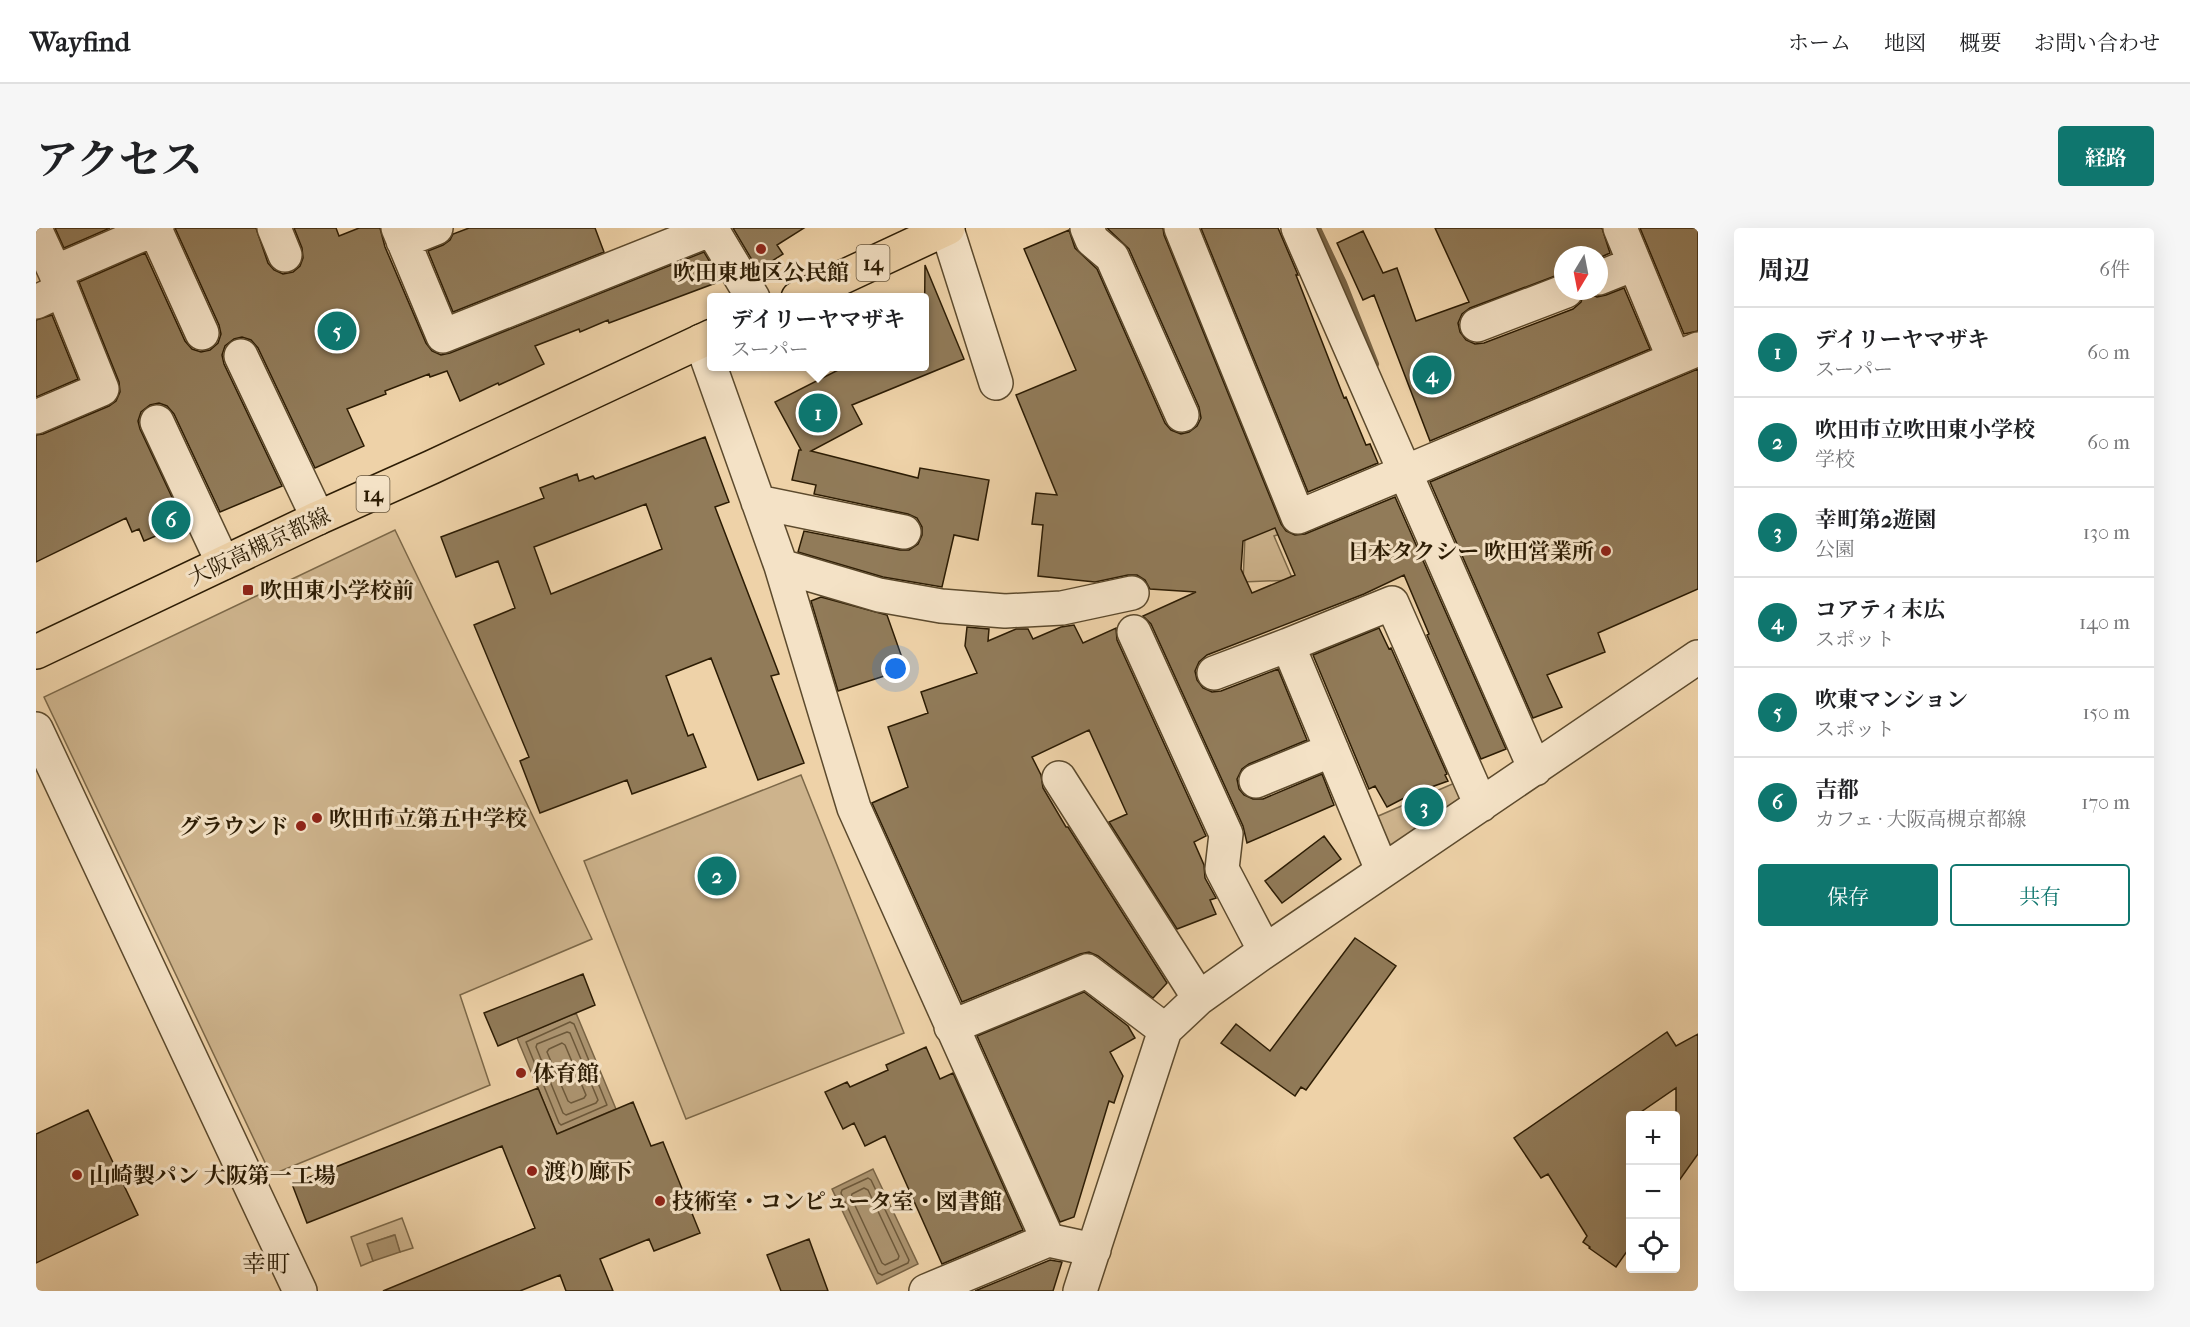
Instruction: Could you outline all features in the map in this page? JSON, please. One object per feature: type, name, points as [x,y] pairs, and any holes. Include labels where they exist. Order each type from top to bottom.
[{"type":"main road","name":"14","points":[[807,293],[947,228]]},
{"type":"main road","name":"大阪高槻京都線","points":[[36,652],[318,518],[706,339]]},
{"type":"street","points":[[436,228],[401,234],[443,336],[712,229],[751,293]]},
{"type":"street","points":[[947,228],[996,384]]},
{"type":"street","points":[[1087,228],[1092,240],[1112,256],[1182,415]]},
{"type":"street","points":[[1180,228],[1298,517],[1686,354],[1634,264],[1620,228]]},
{"type":"street","points":[[1298,228],[1535,769]]},
{"type":"street","points":[[51,288],[156,229],[202,333]]},
{"type":"street","points":[[36,231],[51,288],[102,388],[36,417]]},
{"type":"street","points":[[1608,274],[1634,264]]},
{"type":"street","points":[[1478,325],[1554,296]]},
{"type":"street","points":[[241,356],[318,518]]},
{"type":"street","points":[[716,371],[780,566],[854,808],[1048,1240]]},
{"type":"street","points":[[157,422],[223,563]]},
{"type":"street","points":[[758,502],[904,532]]},
{"type":"street","points":[[780,566],[879,595],[941,606],[994,610],[1062,608],[1132,593]]},
{"type":"street","points":[[1214,673],[1392,603],[1482,805]]},
{"type":"street","points":[[1134,632],[1226,834],[1222,868],[1265,951]]},
{"type":"street","points":[[1288,645],[1382,870]]},
{"type":"street","points":[[1080,1291],[1165,1030],[1199,998],[1265,951],[1698,657]]},
{"type":"street","points":[[36,729],[300,1291]]},
{"type":"street","points":[[1256,781],[1332,750]]},
{"type":"street","points":[[1059,778],[1199,998]]},
{"type":"street","points":[[951,1027],[1087,971],[1165,1030]]},
{"type":"street","points":[[926,1291],[1048,1240],[1094,1250]]},
{"type":"shaded area","points":[[1282,522],[1286,532],[1274,536],[1293,580],[1243,582],[1245,536]]},
{"type":"shaded area","name":"グラウンド","points":[[395,530],[592,939],[460,995],[490,1085],[271,1175],[44,697]]},
{"type":"shaded area","points":[[801,775],[904,1033],[686,1119],[584,861]]},
{"type":"shaded area","points":[[1457,782],[1463,796],[1389,847],[1376,817]]},
{"type":"shaded area","points":[[402,1218],[413,1248],[400,1252],[394,1235],[368,1244],[373,1261],[361,1266],[351,1237]]},
{"type":"water","points":[[576,1013],[616,1109],[557,1134],[517,1038]]},
{"type":"water","points":[[873,1169],[918,1264],[877,1284],[832,1189]]},
{"type":"water","points":[[395,1235],[400,1252],[373,1261],[367,1244]]},
{"type":"building","points":[[55,228],[110,228],[64,248]]},
{"type":"building","points":[[175,228],[256,228],[268,263],[274,270],[283,274],[293,272],[300,266],[303,258],[302,248],[294,228],[336,228],[339,236],[359,228],[380,228],[385,247],[426,343],[432,351],[441,355],[704,252],[721,281],[609,323],[608,320],[580,332],[579,329],[535,346],[544,364],[460,401],[447,371],[430,377],[429,374],[385,391],[386,394],[347,409],[364,446],[315,468],[258,348],[251,340],[242,337],[234,339],[225,346],[222,355],[224,364],[282,486],[220,512],[174,414],[167,406],[159,403],[150,405],[141,412],[138,421],[140,429],[186,527],[167,536],[165,532],[144,541],[139,529],[132,532],[126,518],[36,562],[36,435],[109,406],[116,401],[120,392],[119,382],[79,282],[145,253],[185,341],[192,349],[201,352],[210,350],[218,343],[221,334],[219,325]]},
{"type":"building","points":[[469,228],[595,228],[604,252],[453,312],[428,251],[443,245],[450,240],[453,234]]},
{"type":"building","name":"吹田東地区公民館","points":[[733,228],[804,228],[777,245],[783,254],[758,270]]},
{"type":"building","points":[[1107,228],[1163,228],[1281,524],[1286,531],[1295,535],[1305,534],[1395,497],[1506,749],[1481,759],[1427,635],[1429,634],[1404,575],[1364,594],[1207,655],[1199,662],[1195,671],[1197,680],[1203,688],[1212,692],[1221,691],[1278,669],[1307,740],[1242,769],[1237,779],[1239,789],[1244,795],[1253,799],[1263,799],[1322,774],[1334,805],[1247,843],[1243,826],[1151,624],[1143,616],[1196,592],[1150,589],[1145,580],[1137,575],[1095,582],[1038,576],[1043,525],[1032,524],[1036,493],[1057,495],[1016,395],[1076,370],[1024,249],[1069,230],[1075,248],[1097,269],[1165,423],[1171,430],[1181,434],[1197,426],[1201,418],[1199,407],[1129,249]],"holes":[[[1275,528],[1295,575],[1252,593],[1241,569],[1243,541]]]},
{"type":"building","points":[[1201,228],[1278,228],[1344,398],[1346,397],[1366,445],[1370,444],[1378,463],[1308,492]]},
{"type":"building","points":[[1435,228],[1602,228],[1608,246],[1554,246],[1554,276],[1470,308],[1462,314],[1458,323],[1460,332],[1466,340],[1475,344],[1484,343],[1573,309],[1582,300],[1608,300],[1608,294],[1624,288],[1650,349],[1430,441],[1374,295],[1363,300],[1337,243],[1363,231],[1383,273],[1397,268],[1416,321],[1469,302]]},
{"type":"building","points":[[1640,228],[1698,228],[1698,331],[1684,334]]},
{"type":"building","points":[[925,265],[964,359],[852,405],[862,424],[811,451],[918,478],[920,468],[989,480],[978,540],[954,535],[942,587],[883,577],[798,552],[804,531],[909,550],[918,544],[922,535],[922,527],[917,518],[908,514],[814,494],[816,485],[792,480],[799,450],[801,450],[775,402],[836,371],[929,371],[929,293],[925,293]]},
{"type":"building","points":[[52,315],[78,379],[36,397],[36,320]]},
{"type":"building","points":[[1698,369],[1698,589],[1598,633],[1605,652],[1547,675],[1562,707],[1533,718],[1430,482]]},
{"type":"building","points":[[705,437],[729,502],[715,507],[779,674],[771,676],[804,763],[758,780],[711,658],[666,676],[688,736],[693,734],[706,767],[632,794],[627,780],[540,813],[520,761],[529,757],[474,625],[515,608],[498,561],[456,577],[441,537],[544,498],[540,488],[577,474],[579,481],[593,476],[595,479]],"holes":[[[646,504],[662,549],[551,594],[534,547]]]},
{"type":"building","points":[[821,597],[887,615],[906,669],[838,691],[811,601]]},
{"type":"building","points":[[1074,625],[1083,643],[1116,628],[1117,640],[1206,836],[1194,842],[1204,865],[1205,878],[1216,898],[1210,900],[1216,914],[1177,929],[1109,822],[1127,814],[1089,730],[1032,757],[1041,775],[1043,788],[1066,827],[1167,983],[1153,998],[1098,956],[1089,952],[962,1002],[872,803],[908,787],[888,727],[928,713],[921,692],[977,673],[965,646],[967,627],[989,629],[988,641],[1016,629],[1028,629],[1033,639],[1061,627]]},
{"type":"building","points":[[1379,628],[1389,649],[1391,648],[1447,774],[1445,775],[1448,781],[1412,794],[1387,807],[1375,786],[1369,789],[1313,655]]},
{"type":"building","points":[[1324,836],[1341,859],[1282,903],[1265,881]]},
{"type":"building","points":[[1355,938],[1396,966],[1306,1090],[1301,1087],[1295,1096],[1221,1043],[1236,1024],[1270,1051]]},
{"type":"building","points":[[583,974],[595,1005],[498,1046],[484,1013]]},
{"type":"building","points":[[1084,992],[1128,1026],[1135,1038],[1110,1052],[1123,1076],[1114,1103],[1109,1101],[1074,1217],[1060,1222],[977,1036]]},
{"type":"building","points":[[1667,1032],[1676,1046],[1698,1034],[1698,1154],[1680,1179],[1680,1111],[1676,1111],[1676,1088],[1642,1111],[1626,1111],[1626,1253],[1616,1267],[1583,1242],[1587,1236],[1548,1174],[1541,1178],[1514,1138]]},
{"type":"building","points":[[926,1047],[940,1079],[953,1073],[1023,1230],[942,1264],[885,1136],[865,1146],[854,1123],[843,1129],[825,1092],[847,1082],[850,1087],[888,1070],[886,1065]]},
{"type":"building","points":[[538,1088],[557,1134],[633,1102],[651,1146],[663,1142],[700,1233],[654,1251],[649,1239],[600,1259],[613,1291],[566,1291],[560,1275],[520,1291],[383,1291],[535,1228],[502,1146],[307,1223],[292,1184]]},
{"type":"building","name":"山崎製パン 大阪第一工場","points":[[88,1110],[138,1215],[36,1263],[36,1134]]},
{"type":"building","points":[[809,1239],[828,1291],[781,1291],[767,1255]]},
{"type":"building","points":[[1050,1260],[1062,1262],[1053,1291],[975,1291]]},
{"type":"waterway","points":[[1317,228],[1343,283],[1375,364]]},
{"type":"place","name":"吹田東地区公民館","points":[[761,249]]},
{"type":"place","name":"吹東マンション","points":[[337,331]]},
{"type":"place","name":"コアティ末広","points":[[1432,375]]},
{"type":"place","name":"デイリーヤマザキ","points":[[818,413]]},
{"type":"place","name":"吉都","points":[[171,520]]},
{"type":"place","name":"日本タクシー 吹田営業所","points":[[1606,551]]},
{"type":"place","name":"吹田東小学校前","points":[[248,590]]},
{"type":"place","name":"幸町第2遊園","points":[[1424,807]]},
{"type":"place","name":"吹田市立第五中学校","points":[[317,818]]},
{"type":"place","name":"グラウンド","points":[[301,826]]},
{"type":"place","name":"吹田市立吹田東小学校","points":[[717,876]]},
{"type":"place","name":"体育館","points":[[521,1073]]},
{"type":"place","name":"渡り廊下","points":[[532,1171]]},
{"type":"place","name":"山崎製パン 大阪第一工場","points":[[77,1175]]},
{"type":"place","name":"技術室・コンピュータ室・図書館","points":[[660,1201]]},
{"type":"district","name":"幸町","points":[[266,1264]]}]
